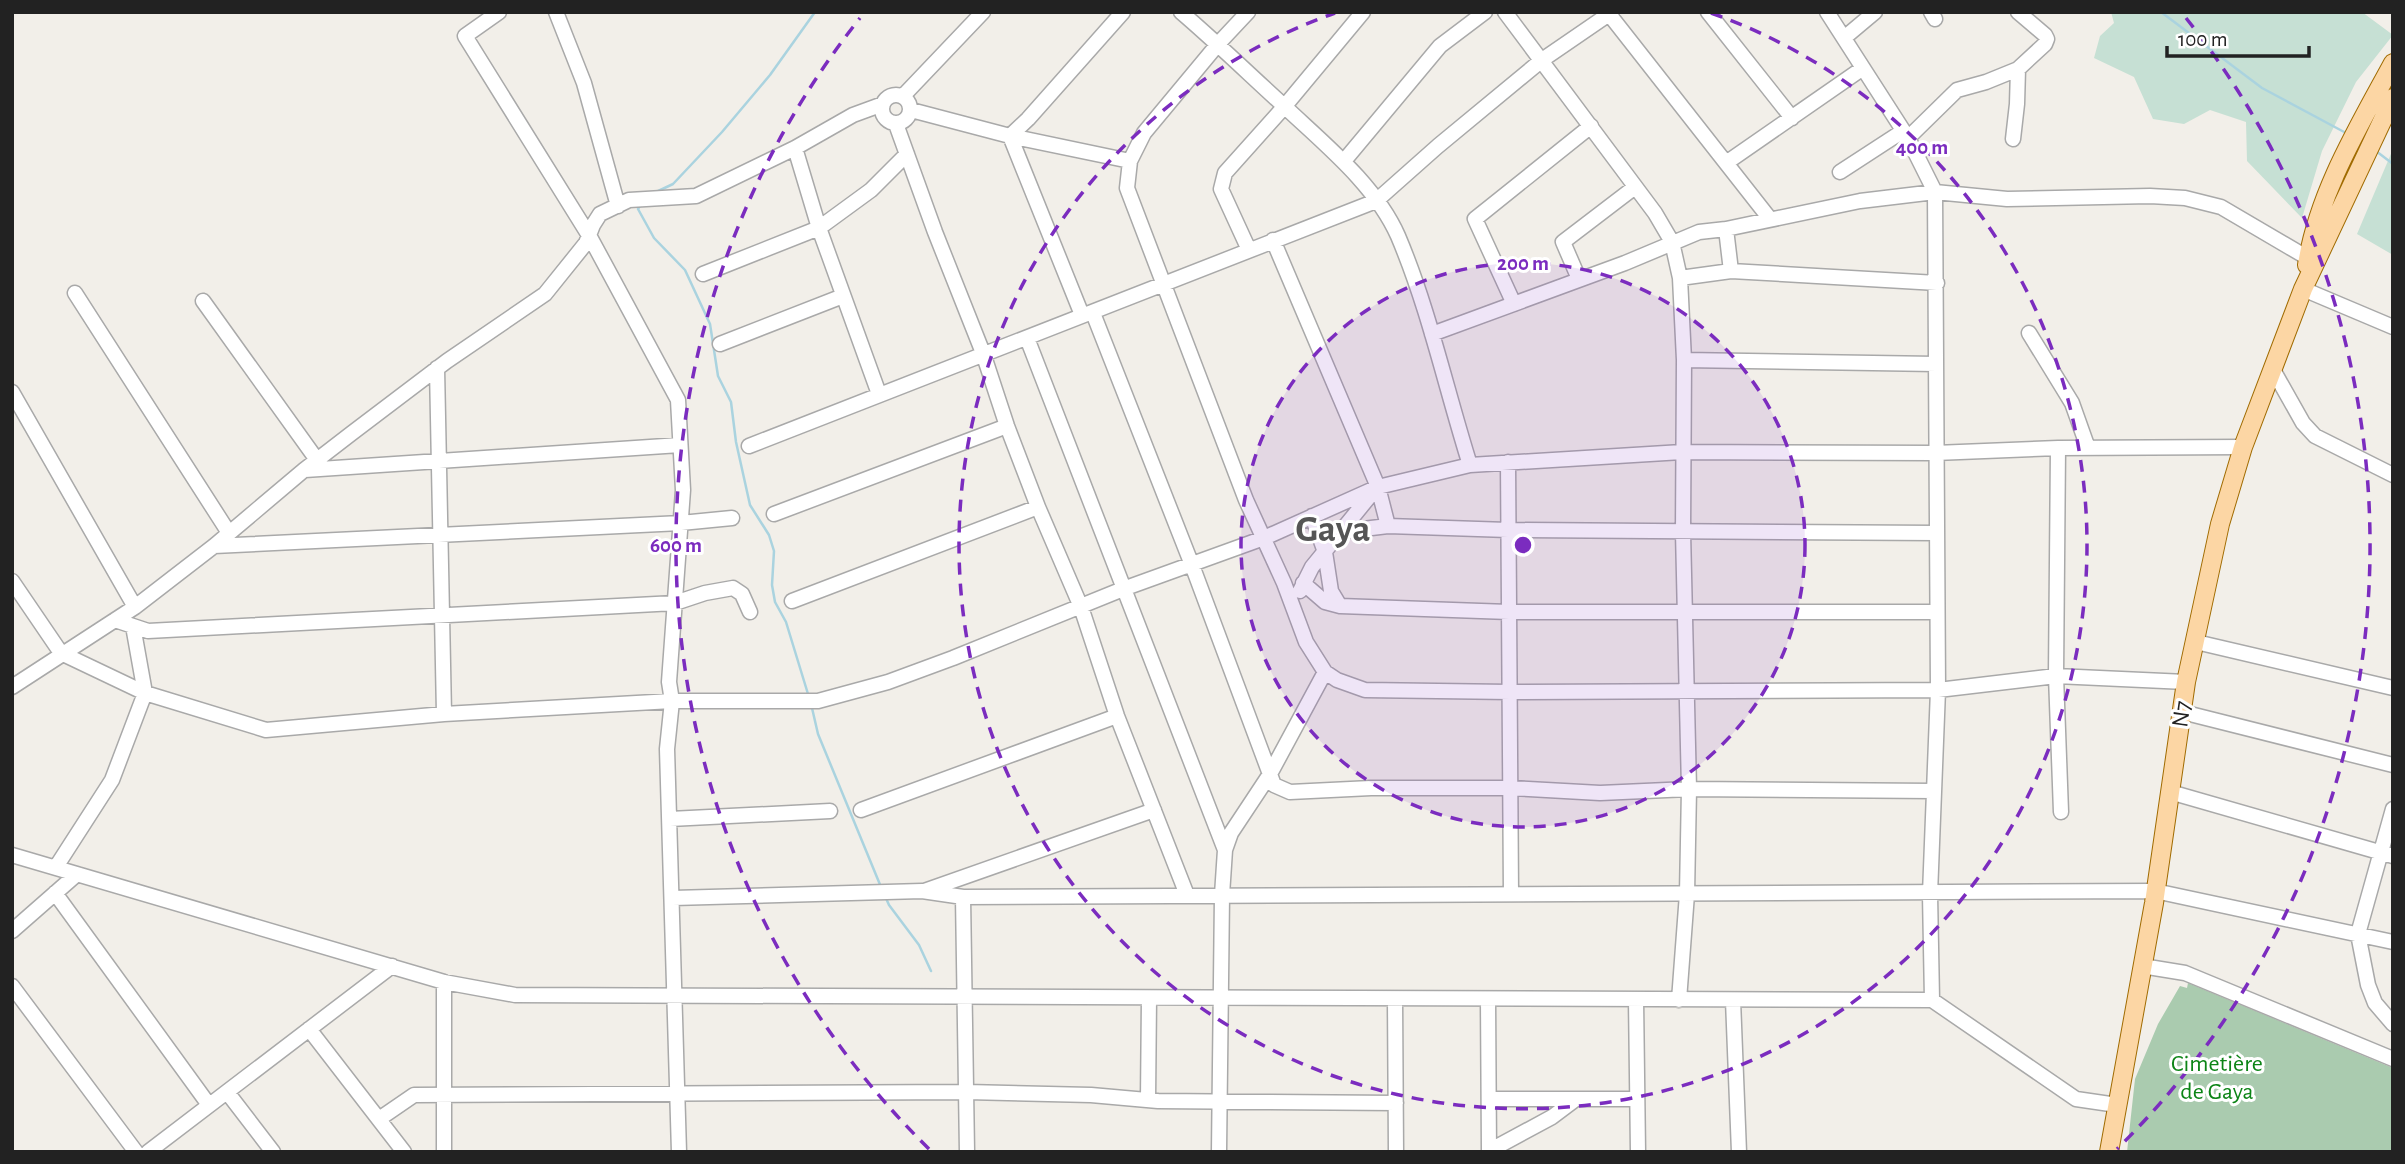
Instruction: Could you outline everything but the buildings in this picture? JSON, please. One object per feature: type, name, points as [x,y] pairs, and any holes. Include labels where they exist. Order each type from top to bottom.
[{"type":"main road","points":[[2303,289],[2393,63]]},
{"type":"main road","points":[[2368,128],[2393,98]]},
{"type":"main road","points":[[2303,289],[2321,209],[2354,158]]},
{"type":"main road","name":"N7","points":[[2109,1152],[2155,891],[2186,682],[2220,524],[2243,447],[2303,289]]},
{"type":"street","points":[[499,12],[465,36],[590,237],[678,400],[681,523],[667,749],[679,1152]]},
{"type":"street","points":[[556,12],[584,83],[618,206]]},
{"type":"street","points":[[903,96],[984,12]]},
{"type":"street","points":[[1010,136],[1028,120],[1123,12]]},
{"type":"street","points":[[1181,12],[1344,161],[1376,201],[1397,234],[1432,334],[1470,465]]},
{"type":"street","points":[[1248,12],[1143,133],[1130,160],[1127,188],[1246,500],[1306,642],[1325,672],[1336,680],[1365,690],[1510,692],[1938,690],[2056,676],[2186,682]]},
{"type":"street","points":[[1249,250],[1222,189],[1225,173],[1363,12]]},
{"type":"street","points":[[1344,161],[1440,46],[1485,12]]},
{"type":"street","points":[[1505,12],[1655,214],[1672,242],[1680,278],[1684,360],[1682,532],[1689,789],[1687,894],[1679,1000]]},
{"type":"street","points":[[1708,12],[1792,118]]},
{"type":"street","points":[[1827,12],[1906,134],[1935,192],[1938,690],[1930,894],[1932,1000]]},
{"type":"street","points":[[1844,38],[1875,12]]},
{"type":"street","points":[[1840,172],[1906,134],[1957,90],[2018,69],[2047,39],[2018,12]]},
{"type":"street","points":[[749,446],[1376,201],[1542,60],[1610,13],[1770,219]]},
{"type":"street","points":[[1726,163],[1863,68]]},
{"type":"street","points":[[2013,139],[2018,69]]},
{"type":"street","points":[[12,687],[135,607],[214,546],[304,470],[437,368],[545,294],[567,270],[590,237],[600,214],[629,200],[696,196],[795,148],[853,115],[883,104],[889,96],[903,96],[909,102],[911,110],[908,118],[896,124]]},
{"type":"street","points":[[883,104],[884,117],[896,124],[983,353],[1007,426],[1081,607],[1117,716],[1187,895]]},
{"type":"street","points":[[911,110],[1010,136],[1130,160]]},
{"type":"street","points":[[1514,304],[1475,219],[1591,126]]},
{"type":"street","points":[[1010,136],[1088,314],[1192,565],[1274,785],[1290,792],[1371,788],[1511,788],[1600,793],[1689,789],[1934,791]]},
{"type":"street","points":[[795,148],[818,228],[879,394]]},
{"type":"street","points":[[703,274],[818,228],[872,190],[907,154]]},
{"type":"street","points":[[1579,279],[1563,242],[1635,187]]},
{"type":"street","points":[[1432,334],[1699,232],[1726,229],[1860,201],[1935,192],[2007,198],[2150,195],[2185,198],[2221,207],[2308,258]]},
{"type":"street","points":[[1726,229],[1731,271]]},
{"type":"street","points":[[1273,240],[1378,487],[1388,526]]},
{"type":"street","points":[[1680,278],[1731,271],[1937,283]]},
{"type":"street","points":[[2303,289],[2393,327]]},
{"type":"street","points":[[75,293],[229,533]]},
{"type":"street","points":[[720,344],[843,296]]},
{"type":"street","points":[[203,301],[317,460]]},
{"type":"street","points":[[2029,333],[2072,403],[2088,448]]},
{"type":"street","points":[[1027,338],[1225,850]]},
{"type":"street","points":[[1684,360],[1936,364]]},
{"type":"street","points":[[437,368],[444,714]]},
{"type":"street","points":[[2272,368],[2304,423],[2315,436],[2393,475]]},
{"type":"street","points":[[12,392],[135,607]]},
{"type":"street","points":[[774,514],[1007,426]]},
{"type":"street","points":[[304,470],[681,445]]},
{"type":"street","points":[[12,581],[61,653],[145,693],[266,730],[444,714],[672,701],[818,701],[927,668],[1123,589],[1264,538],[1378,487],[1470,465],[1682,452],[1935,453],[2058,448],[2243,447]]},
{"type":"street","points":[[2058,448],[2056,676],[2061,812]]},
{"type":"street","points":[[1508,462],[1511,894]]},
{"type":"street","points":[[1294,609],[1303,583],[1338,532],[1378,487]]},
{"type":"street","points":[[792,601],[1038,507]]},
{"type":"street","points":[[1312,516],[1325,552],[1331,592],[1340,606]]},
{"type":"street","points":[[214,546],[681,523],[732,518]]},
{"type":"street","points":[[1338,532],[1388,526],[1508,530],[1936,533]]},
{"type":"street","points":[[1303,583],[1325,603],[1340,606],[1684,614],[1937,612]]},
{"type":"street","points":[[115,620],[148,631],[675,603],[705,593],[733,588],[742,594],[750,612]]},
{"type":"street","points":[[56,867],[112,780],[145,693],[133,626]]},
{"type":"street","points":[[2196,642],[2393,688]]},
{"type":"street","points":[[1219,1152],[1222,895],[1225,850],[1231,833],[1270,774],[1325,672]]},
{"type":"street","points":[[2182,712],[2393,765]]},
{"type":"street","points":[[861,810],[1117,716]]},
{"type":"street","points":[[2170,792],[2387,854]]},
{"type":"street","points":[[2393,809],[2387,854],[2358,934],[2368,985],[2375,1003],[2393,1024]]},
{"type":"street","points":[[922,891],[1154,810]]},
{"type":"street","points":[[670,819],[830,811]]},
{"type":"street","points":[[12,855],[444,982],[515,995],[1932,1000],[2076,1099],[2117,1105]]},
{"type":"street","points":[[12,931],[77,874]]},
{"type":"street","points":[[673,898],[922,891],[963,897],[2155,891],[2393,942]]},
{"type":"street","points":[[55,893],[209,1105]]},
{"type":"street","points":[[963,897],[967,1152]]},
{"type":"street","points":[[2142,966],[2185,973],[2393,1059]]},
{"type":"street","points":[[148,1152],[393,967]]},
{"type":"street","points":[[443,1152],[444,982]]},
{"type":"street","points":[[12,986],[136,1152]]},
{"type":"street","points":[[1148,1100],[1149,998]]},
{"type":"street","points":[[1395,999],[1396,1152]]},
{"type":"street","points":[[1488,999],[1489,1151],[1552,1117],[1576,1099]]},
{"type":"street","points":[[1636,999],[1638,1152]]},
{"type":"street","points":[[1733,1000],[1738,1152]]},
{"type":"street","points":[[309,1029],[404,1152]]},
{"type":"street","points":[[227,1092],[273,1152]]},
{"type":"street","points":[[379,1119],[414,1095],[967,1092],[1091,1095],[1148,1100],[1396,1103]]},
{"type":"street","points":[[1489,1099],[1637,1099]]},
{"type":"green space","points":[[2111,12],[2362,12],[2393,35],[2356,82],[2322,151],[2302,218],[2247,161],[2246,122],[2210,110],[2184,124],[2153,119],[2134,77],[2094,58],[2100,36],[2114,23]]},
{"type":"green space","points":[[2393,149],[2393,255],[2357,234]]},
{"type":"green space","name":"Cimetière de Gaya","points":[[2188,983],[2393,1068],[2393,1152],[2127,1152],[2135,1079],[2158,1024],[2180,986],[2187,988]]},
{"type":"waterway","points":[[654,193],[673,184],[722,132],[770,75],[815,12]]},
{"type":"waterway","points":[[2161,12],[2262,88],[2346,133]]},
{"type":"waterway","points":[[2376,151],[2393,164]]},
{"type":"waterway","points":[[641,204],[638,209],[654,238],[685,270],[710,324],[718,376],[731,402],[736,442],[750,505],[769,535],[774,551],[772,585],[775,602],[786,622],[808,694]]},
{"type":"waterway","points":[[812,708],[818,734],[881,887]]},
{"type":"waterway","points":[[885,896],[919,945],[931,971]]},
{"type":"district","name":"Gaya","points":[[1333,528]]}]
